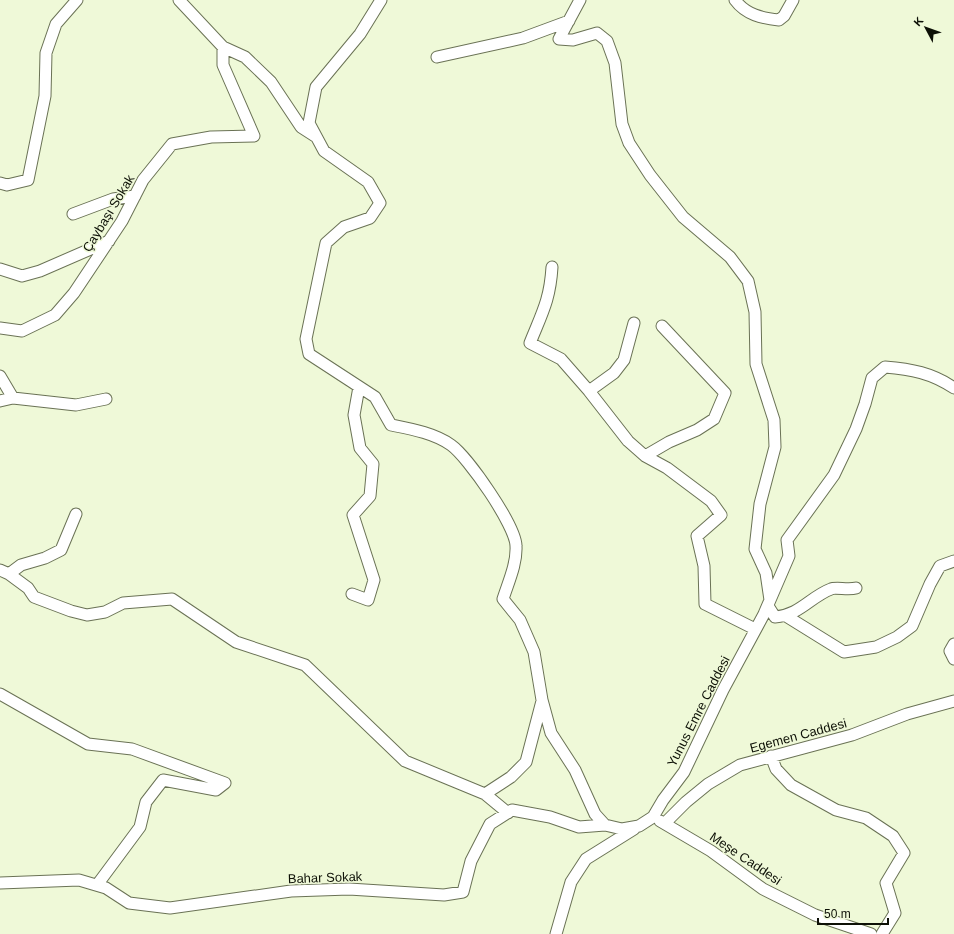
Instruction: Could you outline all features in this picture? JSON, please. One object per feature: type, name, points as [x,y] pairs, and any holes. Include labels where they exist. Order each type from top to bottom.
[{"type":"street","points":[[0,183],[7,185],[28,180],[45,96],[46,54],[56,24],[77,0]]},
{"type":"street","points":[[179,0],[223,47],[245,57],[266,77],[301,127],[317,138]]},
{"type":"street","points":[[381,0],[360,34],[316,87],[309,123],[324,151],[368,182],[380,203],[370,218],[344,227],[326,243],[306,339],[309,354],[375,397],[391,425],[419,431],[451,446],[476,474],[506,516],[516,545],[515,561],[503,599],[520,620],[534,652],[542,700],[552,733],[575,770],[595,814],[605,825]]},
{"type":"street","points":[[580,0],[559,39],[573,40],[597,33],[607,41],[615,63],[622,124],[629,142],[650,176],[683,217],[730,257],[748,282],[755,312],[756,364],[774,420],[775,447],[760,504],[755,549],[766,573],[769,603],[775,617],[786,616],[833,588],[846,590],[856,588]]},
{"type":"street","points":[[735,0],[746,10],[758,17],[779,20],[784,16],[793,0]]},
{"type":"street","points":[[437,57],[523,38],[569,21]]},
{"type":"street","name":"Çaybaşı Sokak","points":[[0,328],[22,331],[55,314],[74,293],[122,221],[143,180],[172,144],[211,137],[254,136],[223,65],[223,47]]},
{"type":"street","points":[[73,214],[113,199],[135,196]]},
{"type":"street","points":[[0,269],[22,276],[40,271],[109,241]]},
{"type":"street","points":[[552,267],[551,289],[546,306],[530,343],[561,360],[589,391],[628,441],[645,456],[667,468],[711,502],[721,515],[697,536],[704,566],[705,604],[755,629]]},
{"type":"street","points":[[589,391],[614,373],[624,360],[634,323]]},
{"type":"street","points":[[645,456],[669,442],[697,430],[714,419],[725,393],[662,326]]},
{"type":"street","name":"Yunus Emre Caddesi","points":[[605,825],[622,829],[639,826],[653,817],[663,800],[684,772],[723,690],[769,603],[789,556],[787,540],[834,475],[856,429],[872,378],[885,367],[912,369],[941,379],[954,388]]},
{"type":"street","points":[[0,376],[13,398]]},
{"type":"street","points":[[352,594],[368,600],[374,580],[353,515],[370,496],[373,464],[360,448],[354,415],[359,387]]},
{"type":"street","points":[[0,401],[13,398],[76,405],[106,399]]},
{"type":"street","points":[[4,572],[45,558],[61,550],[76,514]]},
{"type":"street","points":[[786,616],[844,652],[876,647],[897,637],[912,626],[930,584],[940,566],[954,561]]},
{"type":"street","points":[[4,572],[28,588],[34,597],[71,611],[87,615],[105,612],[123,603],[172,599],[236,642],[305,665],[405,762],[485,794],[508,813],[512,810],[550,818],[579,827],[605,825]]},
{"type":"street","points":[[954,644],[950,651],[954,659]]},
{"type":"street","points":[[0,694],[88,744],[132,749],[225,783],[216,790],[163,780],[146,802],[140,828],[97,885]]},
{"type":"street","points":[[485,794],[511,777],[526,762],[542,700]]},
{"type":"street","name":"Egemen Caddesi","points":[[666,823],[686,802],[708,784],[740,765],[852,735],[907,714],[954,701]]},
{"type":"street","points":[[771,756],[776,769],[791,785],[836,810],[866,818],[893,836],[897,842],[904,854],[886,883],[895,913],[882,934]]},
{"type":"street","name":"Bahar Sokak","points":[[0,883],[79,880],[106,888],[129,903],[170,908],[291,891],[349,889],[444,895],[463,892],[471,861],[490,824],[508,813]]},
{"type":"street","name":"Meşe Caddesi","points":[[653,817],[666,823],[711,850],[763,889],[815,915],[871,934]]},
{"type":"street","points":[[556,934],[571,882],[586,859],[639,826]]}]
